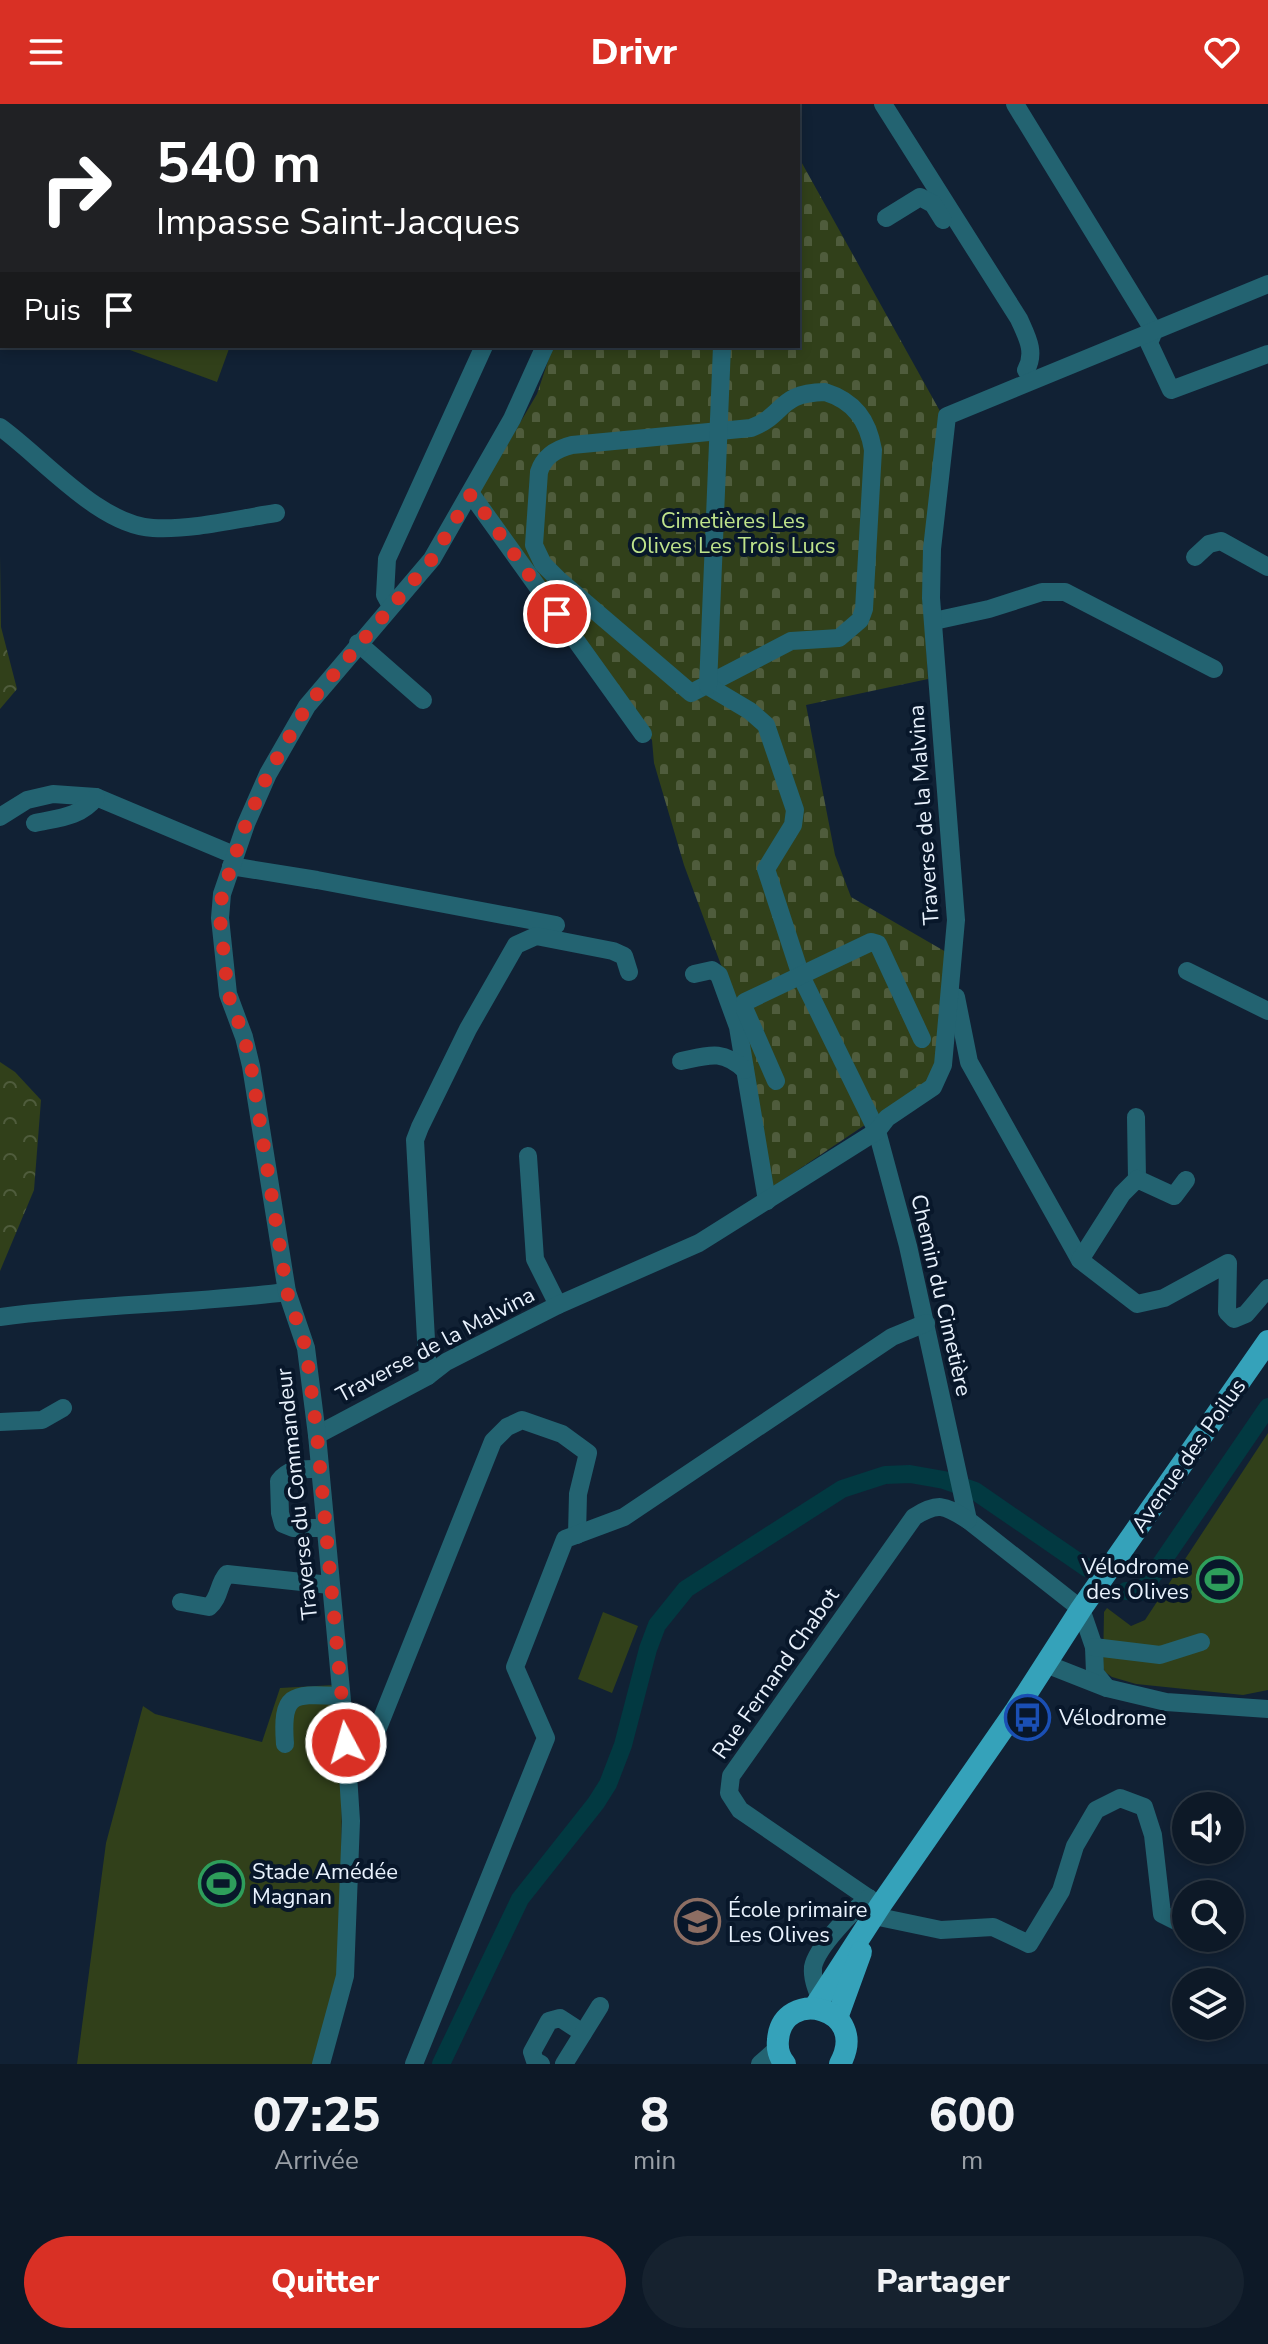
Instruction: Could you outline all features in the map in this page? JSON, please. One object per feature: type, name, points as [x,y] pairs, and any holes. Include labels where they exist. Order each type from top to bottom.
[{"type":"main road","name":"Avenue des Poilus","points":[[817,2003],[874,1907],[1268,1341]]},
{"type":"main road","points":[[837,2018],[874,1907]]},
{"type":"main road","points":[[781,2056],[779,2033],[786,2019],[817,2003],[837,2018],[844,2028],[846,2052],[840,2064]]},
{"type":"street","points":[[883,104],[1019,319],[1030,345],[1028,376]]},
{"type":"street","points":[[1015,104],[1154,331],[1149,343],[1171,390],[1268,354]]},
{"type":"street","points":[[886,218],[920,197],[933,204],[1015,335],[1028,376]]},
{"type":"street","name":"Traverse de la Malvina","points":[[317,1435],[428,1376],[446,1362],[558,1305],[699,1243],[877,1131],[887,1118],[933,1087],[943,1065],[956,920],[934,621],[932,549],[947,416],[1028,376],[1154,331],[1268,284]]},
{"type":"street","points":[[391,606],[385,595],[387,559],[483,348]]},
{"type":"street","name":"Traverse du Commandeur","points":[[321,2064],[345,1976],[351,1821],[346,1743],[306,1348],[287,1292],[251,1066],[226,980],[220,918],[222,894],[268,774],[307,706],[432,559],[512,419],[544,348]]},
{"type":"street","points":[[708,686],[722,348]]},
{"type":"street","points":[[708,686],[785,643],[839,638],[860,620],[864,609],[873,450],[870,433],[857,410],[847,401],[825,392],[794,396],[765,422],[751,428],[717,431]]},
{"type":"street","points":[[0,427],[94,505],[130,522],[150,528],[182,528],[276,513]]},
{"type":"street","name":"Chemin du Cimetière","points":[[717,431],[572,445],[554,451],[541,464],[539,472],[534,538],[537,555],[543,564],[691,693],[708,686],[750,711],[766,725],[795,810],[793,825],[766,869],[801,976],[877,1131],[926,1323],[968,1520]]},
{"type":"street","points":[[471,494],[643,734]]},
{"type":"street","points":[[1195,557],[1209,544],[1221,541],[1268,567]]},
{"type":"street","points":[[934,621],[989,609],[1042,592],[1065,592],[1214,669]]},
{"type":"street","points":[[358,643],[423,700]]},
{"type":"street","points":[[0,817],[27,800],[53,794],[96,797],[233,861],[556,925]]},
{"type":"street","points":[[35,823],[73,815],[88,807],[96,797]]},
{"type":"street","points":[[428,1376],[415,1140],[468,1029],[516,945],[536,936],[613,951],[624,956],[629,972]]},
{"type":"street","points":[[776,1081],[744,1005],[871,942],[876,942],[922,1039]]},
{"type":"street","points":[[694,974],[712,970],[719,975],[738,1027],[767,1201]]},
{"type":"street","points":[[952,970],[969,1062],[1080,1260],[1137,1304],[1164,1298],[1228,1263],[1227,1312],[1234,1319],[1246,1314],[1268,1288]]},
{"type":"street","points":[[1187,971],[1268,1011]]},
{"type":"street","points":[[681,1061],[713,1054],[732,1058],[745,1070]]},
{"type":"street","points":[[1080,1260],[1122,1194],[1137,1179],[1136,1117]]},
{"type":"street","points":[[528,1156],[535,1259],[558,1305]]},
{"type":"street","points":[[1137,1179],[1174,1196],[1186,1180]]},
{"type":"street","points":[[0,1317],[47,1311],[223,1300],[287,1292]]},
{"type":"street","points":[[414,2064],[546,1738],[515,1667],[565,1539],[624,1517],[892,1337],[926,1323]]},
{"type":"street","points":[[0,1422],[42,1420],[63,1408]]},
{"type":"street","points":[[346,1743],[378,1728],[493,1441],[507,1427],[522,1420],[562,1434],[588,1453],[578,1494],[577,1535]]},
{"type":"street","points":[[320,1469],[293,1470],[285,1474],[279,1481],[280,1513],[283,1524],[293,1528],[325,1528]]},
{"type":"street","name":"Rue Fernand Chabot","points":[[874,1907],[740,1810],[729,1793],[731,1776],[914,1517],[928,1508],[944,1506],[968,1520]]},
{"type":"street","points":[[968,1520],[1081,1609],[1094,1647],[1095,1673],[1107,1688]]},
{"type":"street","points":[[181,1602],[209,1607],[215,1602],[221,1580],[227,1574],[330,1585]]},
{"type":"street","points":[[1094,1647],[1160,1655],[1201,1642]]},
{"type":"street","points":[[1046,1664],[1107,1688],[1166,1702],[1267,1707]]},
{"type":"street","points":[[285,1744],[283,1715],[286,1705],[300,1696],[341,1696]]},
{"type":"street","points":[[874,1907],[941,1930],[993,1927],[1029,1944],[1061,1891],[1075,1846],[1096,1810],[1120,1798],[1144,1807],[1153,1835],[1162,1914],[1172,1919]]},
{"type":"street","points":[[564,2064],[600,2006]]},
{"type":"street","points":[[541,2064],[535,2061],[532,2052],[549,2021],[560,2018],[583,2033]]},
{"type":"street","points":[[760,2064],[781,2056]]},
{"type":"green space","name":"Cimetières Les Olives Les Trois Lucs","points":[[800,160],[941,413],[925,622],[928,679],[806,705],[835,855],[851,897],[946,952],[940,1062],[926,1084],[768,1190],[744,1027],[684,865],[654,763],[652,740],[477,496],[537,394],[552,348],[800,348]]},
{"type":"green space","points":[[124,348],[229,348],[217,382]]},
{"type":"green space","points":[[0,556],[1,627],[17,689],[0,709]]},
{"type":"green space","points":[[0,1062],[15,1072],[41,1100],[34,1190],[0,1271]]},
{"type":"green space","name":"Vélodrome des Olives","points":[[1268,1433],[1268,1690],[1243,1695],[1136,1684],[1112,1677],[1103,1667],[1104,1612],[1107,1608],[1131,1626],[1145,1620]]},
{"type":"green space","points":[[603,1612],[638,1626],[612,1693],[578,1679]]},
{"type":"green space","name":"Stade Amédée Magnan","points":[[334,1685],[342,1757],[341,1925],[336,1981],[313,2064],[77,2064],[106,1843],[143,1706],[155,1714],[262,1742],[280,1688]]},
{"type":"waterway","points":[[1126,1591],[1140,1592],[1145,1587],[1268,1407]]},
{"type":"waterway","points":[[441,2064],[520,1899],[608,1784],[623,1745],[657,1625],[686,1589],[842,1489],[885,1475],[910,1474],[944,1480],[975,1491],[1087,1568]]},
{"type":"place","name":"Vélodrome des Olives","points":[[1220,1579]]},
{"type":"place","name":"Vélodrome","points":[[1028,1717]]},
{"type":"place","name":"Stade Amédée Magnan","points":[[221,1884]]},
{"type":"place","name":"École primaire Les Olives","points":[[697,1922]]},
{"type":"route","points":[[346,1743],[306,1348],[282,1268],[251,1066],[228,994],[220,918],[222,894],[234,855],[268,774],[307,706],[432,559],[471,494],[557,614]]}]
